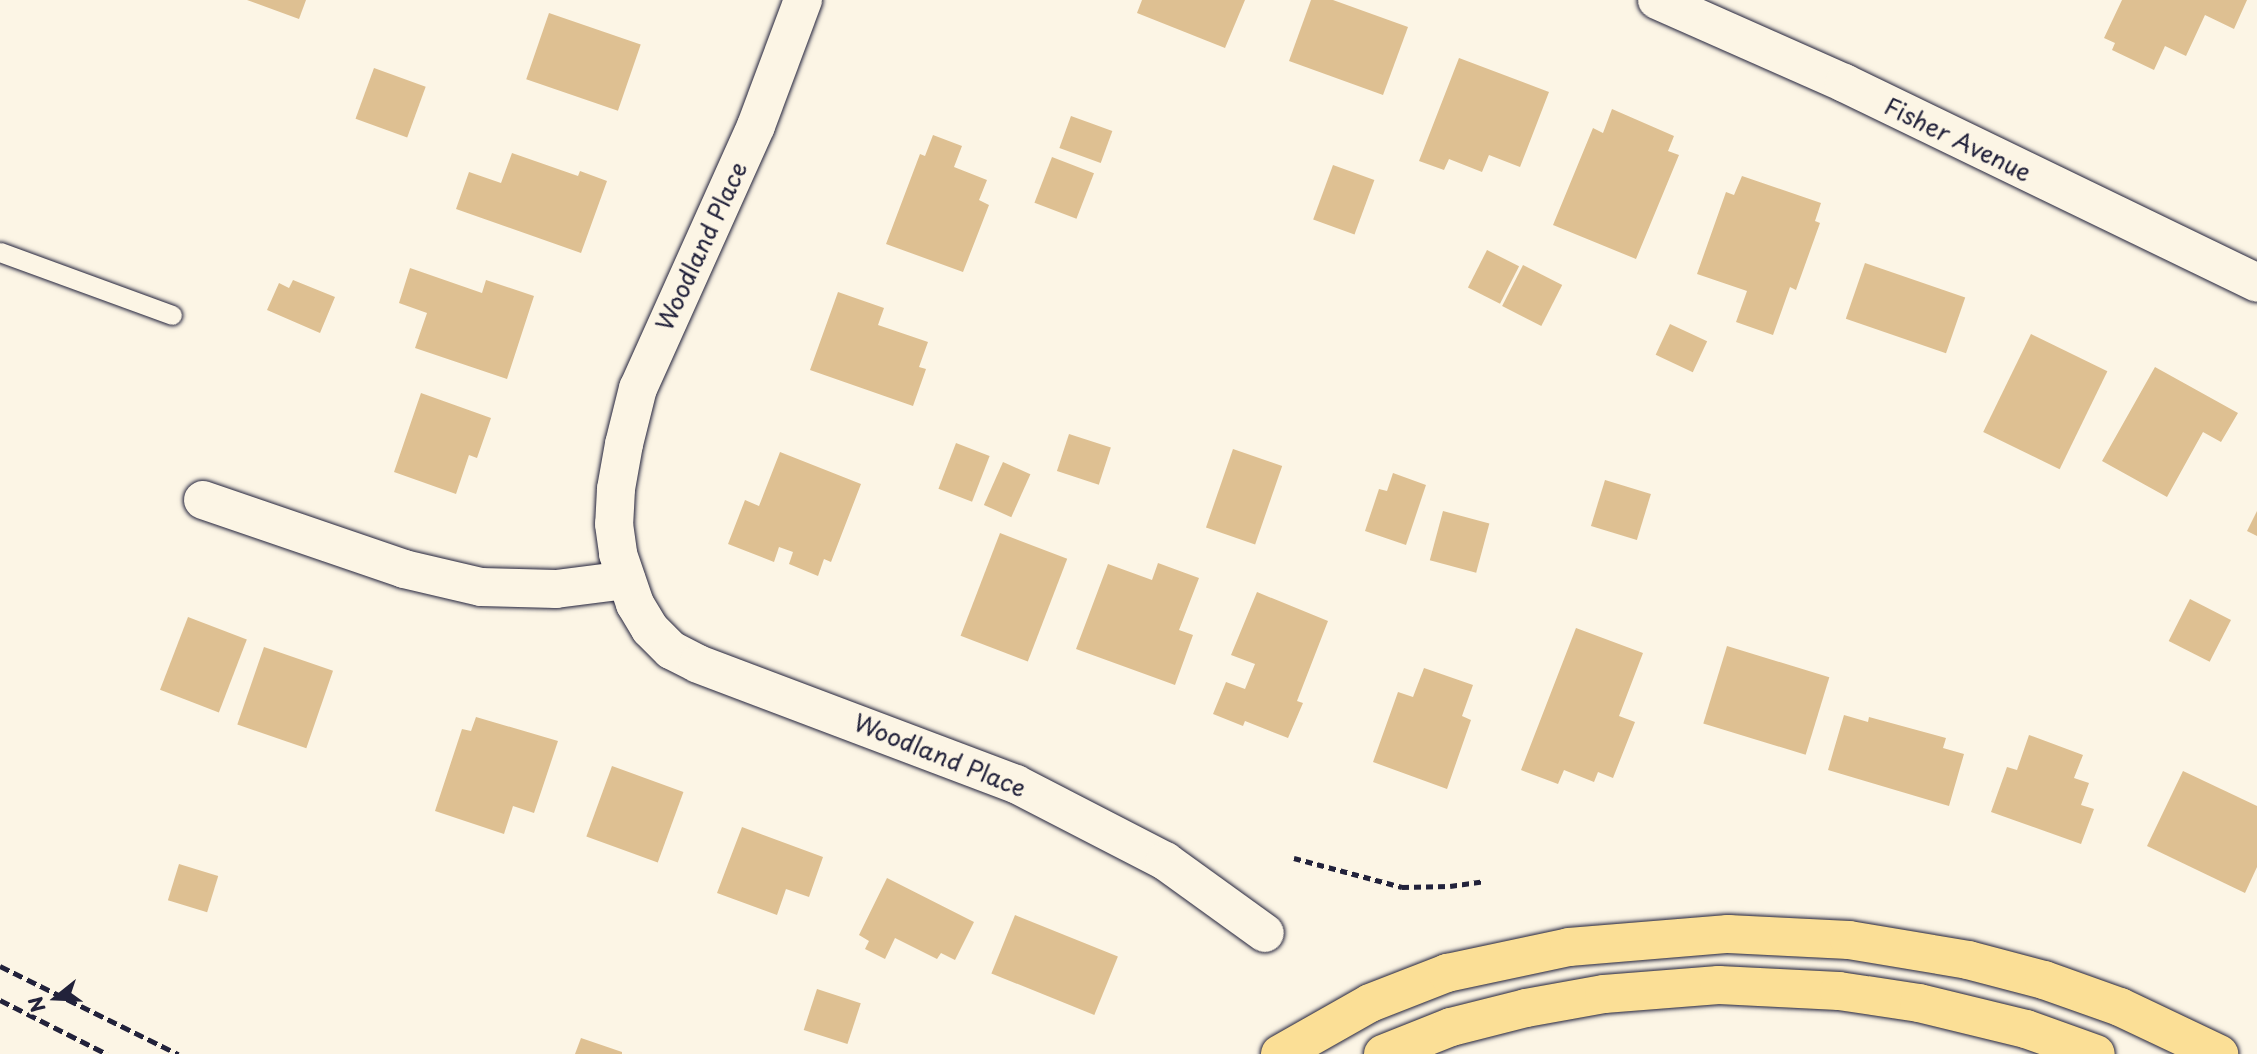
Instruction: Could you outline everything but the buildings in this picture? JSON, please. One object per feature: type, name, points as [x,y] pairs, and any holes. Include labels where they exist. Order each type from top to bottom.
[{"type":"highway","points":[[1280,1054],[1370,1003],[1447,973],[1569,947],[1728,934],[1849,940],[1968,960],[2044,981],[2120,1007],[2220,1054]]},
{"type":"highway","points":[[1382,1054],[1451,1027],[1526,1008],[1604,994],[1719,985],[1839,990],[1919,1003],[2026,1029],[2096,1054]]},
{"type":"street","name":"Woodland Place","points":[[803,0],[756,126],[638,388],[615,489],[614,524],[618,554],[635,604],[650,629],[671,650],[698,664],[1016,784],[1166,860],[1265,933]]},
{"type":"street","name":"Fisher Avenue","points":[[1657,0],[1844,83],[2257,283]]},
{"type":"street","points":[[203,500],[404,569],[481,587],[556,589],[626,580]]},
{"type":"lane","points":[[0,252],[172,315]]},
{"type":"path","points":[[1294,858],[1402,887],[1450,886],[1484,881]]},
{"type":"railway","points":[[0,966],[178,1054]]},
{"type":"railway","points":[[0,1000],[107,1054]]}]
